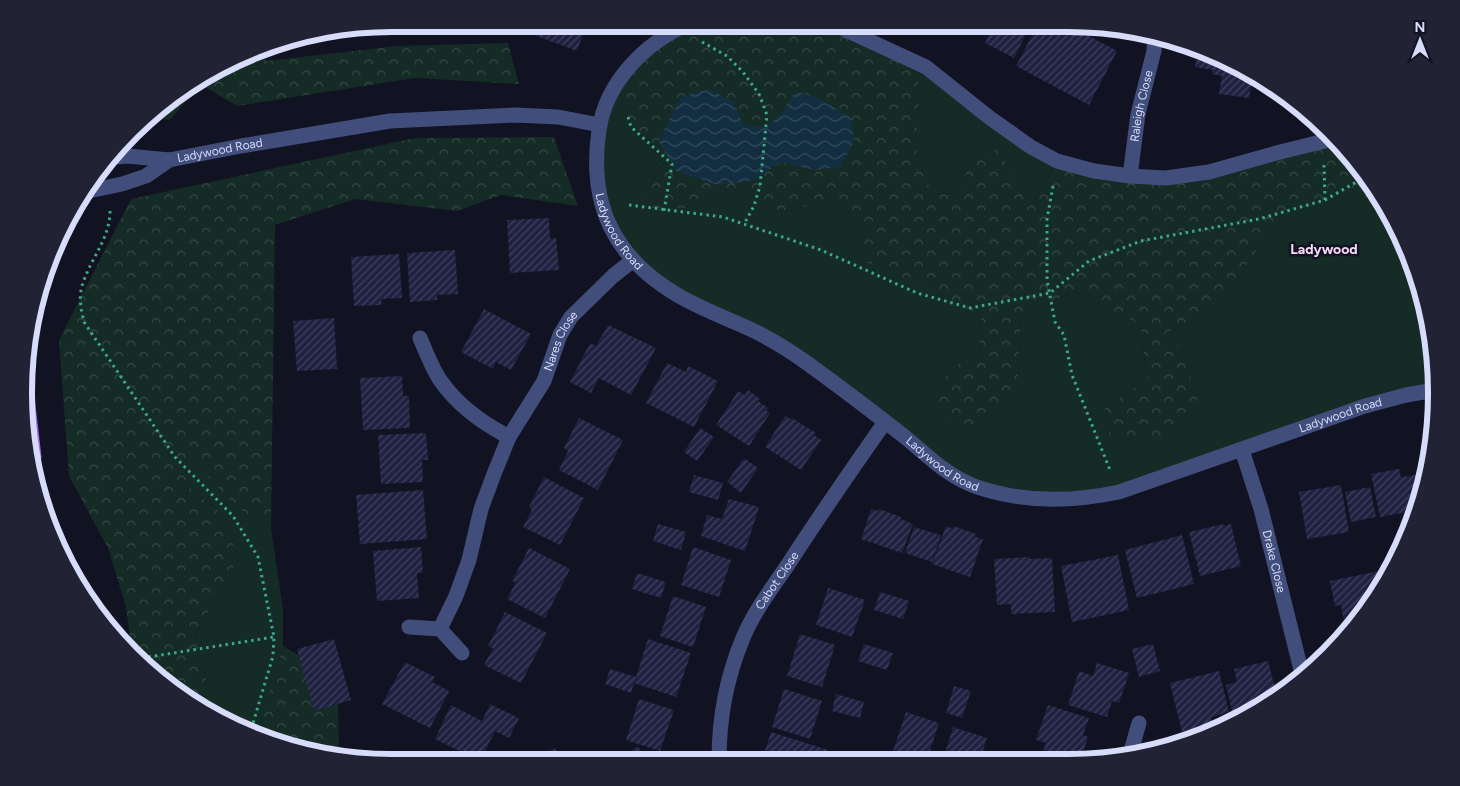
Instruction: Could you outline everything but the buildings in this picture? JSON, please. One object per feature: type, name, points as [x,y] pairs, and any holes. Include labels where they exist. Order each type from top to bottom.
[{"type":"street","name":"Ladywood Road","points":[[675,32],[652,46],[634,61],[616,83],[606,102],[600,125],[596,164],[603,211],[615,237],[632,261],[652,278],[680,296],[755,332],[805,362],[885,422],[933,463],[953,476],[977,487],[1039,500],[1094,498],[1119,492],[1365,406],[1428,391]]},
{"type":"street","points":[[849,32],[926,67],[990,118],[1031,147],[1057,161],[1094,171],[1166,178],[1209,172],[1325,141]]},
{"type":"street","name":"Raleigh Close","points":[[1130,176],[1138,114],[1154,44]]},
{"type":"street","name":"Ladywood Road","points":[[121,157],[169,160],[241,146],[390,122],[515,115],[558,117],[600,125]]},
{"type":"street","name":"Ladywood Road","points":[[95,190],[146,176],[169,160]]},
{"type":"street","name":"Nares Close","points":[[440,629],[456,596],[469,560],[481,509],[509,437],[544,381],[560,335],[570,317],[613,276],[632,261]]},
{"type":"street","points":[[420,338],[440,380],[464,408],[488,426],[509,437]]},
{"type":"street","name":"Cabot Close","points":[[719,754],[722,714],[728,684],[743,638],[757,611],[818,518],[885,422]]},
{"type":"street","name":"Drake Close","points":[[1242,450],[1262,508],[1300,668]]},
{"type":"street","points":[[409,627],[440,629],[462,653]]},
{"type":"street","points":[[1132,748],[1139,723]]},
{"type":"path","points":[[691,32],[727,56],[743,72],[759,94],[767,116],[760,186],[754,206],[744,224]]},
{"type":"path","points":[[616,83],[631,127],[672,164],[664,211]]},
{"type":"path","points":[[1325,200],[1328,144]]},
{"type":"path","points":[[1057,161],[1048,219],[1048,280],[1055,322],[1064,335],[1072,375],[1119,492]]},
{"type":"path","points":[[623,204],[664,211],[723,217],[821,250],[917,293],[970,308],[1050,293],[1089,261],[1141,241],[1259,219],[1325,200],[1358,181]]},
{"type":"path","points":[[110,205],[110,220],[107,233],[82,284],[80,305],[84,322],[175,457],[233,516],[258,557],[274,637],[272,656],[252,725]]},
{"type":"path","points":[[148,657],[274,637]]},
{"type":"green space","points":[[674,32],[844,32],[909,59],[920,86],[916,140],[917,162],[934,168],[926,193],[957,194],[969,166],[997,149],[1034,203],[1057,161],[1133,181],[1326,142],[1353,174],[1372,201],[1347,188],[1325,200],[1286,211],[1209,317],[1168,332],[1183,351],[1198,402],[1172,437],[1109,436],[1105,408],[1147,379],[1140,324],[1074,291],[1021,317],[1018,377],[1001,406],[967,428],[940,418],[938,386],[954,366],[979,356],[981,317],[939,293],[862,260],[862,231],[841,201],[778,212],[740,191],[714,191],[694,208],[644,208],[663,155],[631,127],[616,83]]},
{"type":"green space","points":[[508,43],[519,84],[415,78],[237,106],[204,86],[265,56],[266,61],[397,46]]},
{"type":"green space","points":[[909,59],[1057,161],[1034,203],[969,166],[957,194],[925,193],[917,162]]},
{"type":"green space","points":[[616,83],[631,127],[663,155],[644,208],[694,208],[714,191],[740,191],[778,212],[841,201],[862,231],[939,293],[981,317],[979,357],[954,366],[1018,377],[1021,317],[1074,291],[1140,324],[1147,380],[1105,408],[1109,436],[1183,351],[1167,332],[1209,317],[1286,211],[1347,188],[1372,201],[1400,255],[1421,323],[1428,392],[1094,498],[977,487],[755,332],[680,296],[615,237],[596,164]]},
{"type":"green space","points":[[192,94],[170,120],[160,118]]},
{"type":"green space","points":[[554,137],[578,206],[501,195],[457,211],[355,199],[275,225],[271,528],[236,507],[186,453],[187,485],[223,515],[239,558],[195,635],[206,679],[203,699],[155,664],[130,640],[126,607],[108,548],[69,476],[59,340],[131,199],[415,138]]},
{"type":"green space","points":[[186,452],[236,507],[271,528],[283,610],[283,646],[261,728],[203,699],[206,679],[195,635],[239,558],[223,515],[187,485]]},
{"type":"green space","points":[[283,646],[328,673],[338,698],[339,749],[300,741],[260,728]]},
{"type":"water","points":[[709,89],[734,102],[743,124],[767,127],[780,115],[796,91],[817,98],[851,117],[854,141],[841,167],[815,170],[780,162],[755,180],[718,185],[676,171],[659,141],[680,97]]},
{"type":"district","name":"Ladywood","points":[[1324,249]]}]
